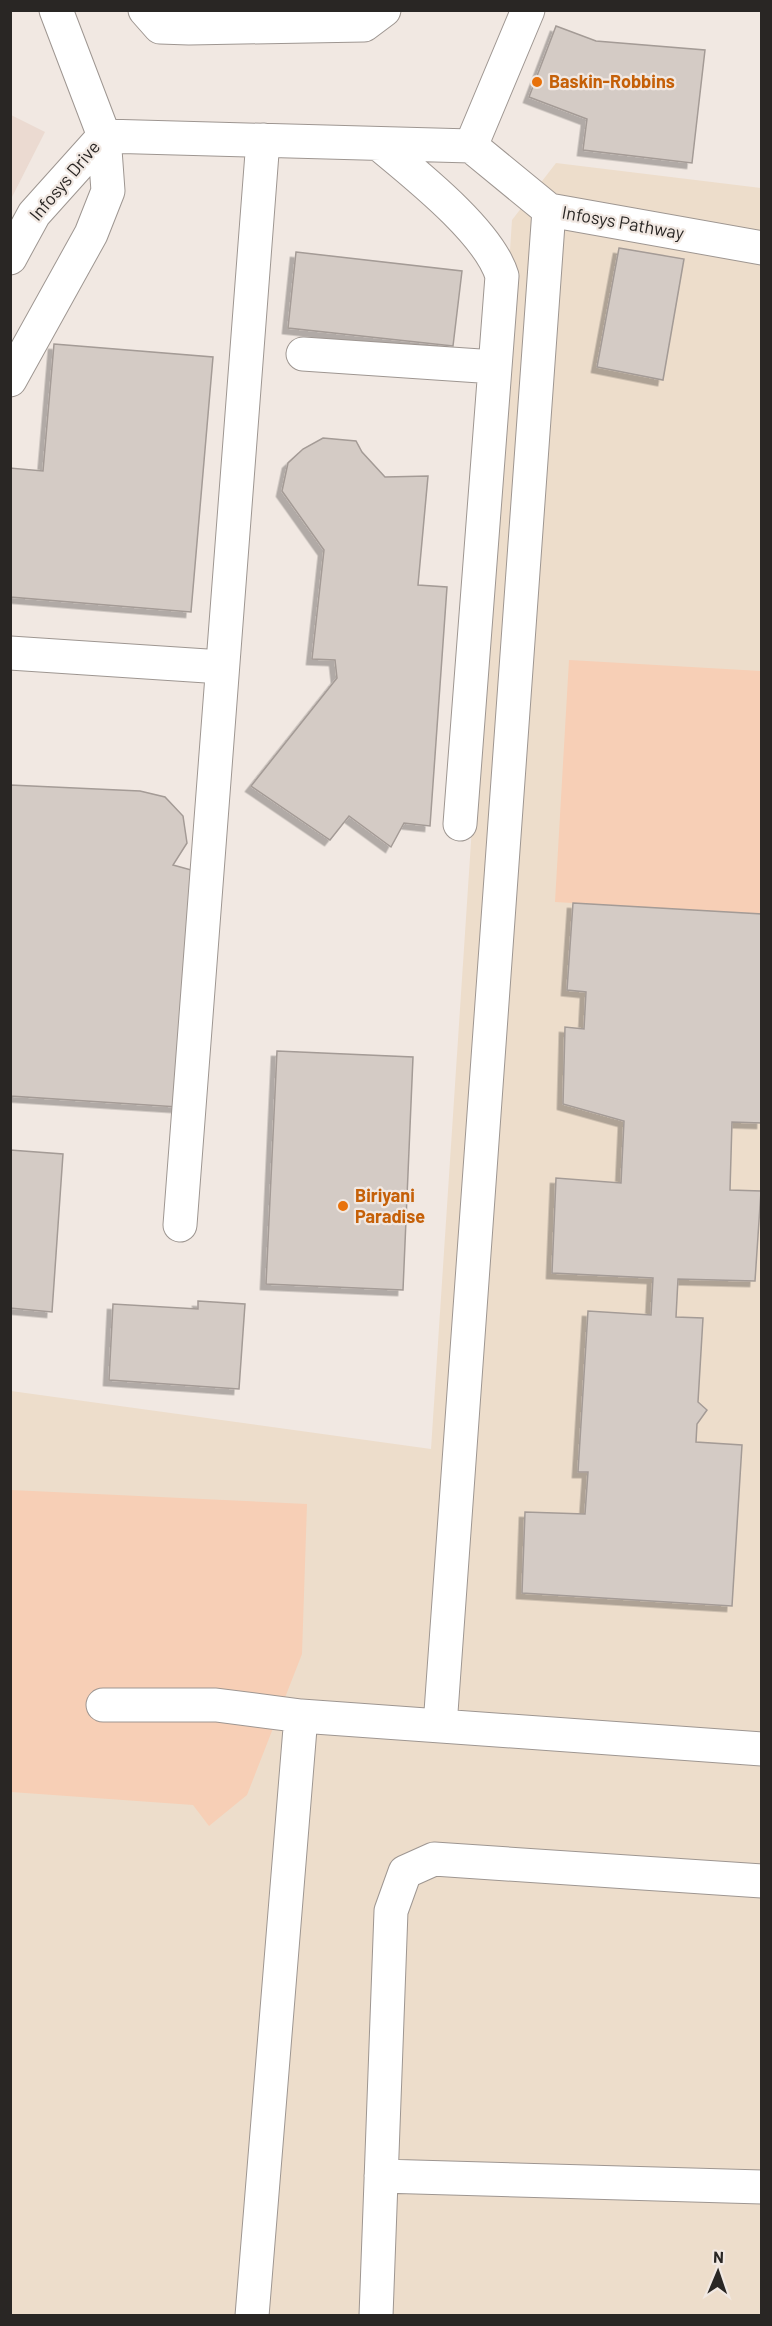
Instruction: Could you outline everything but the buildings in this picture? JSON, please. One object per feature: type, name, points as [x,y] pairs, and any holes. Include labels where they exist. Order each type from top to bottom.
[{"type":"street","points":[[10,380],[91,234],[108,191],[104,136],[56,10]]},
{"type":"street","points":[[145,10],[160,27],[189,28],[364,25],[384,10]]},
{"type":"street","points":[[104,136],[471,146],[528,10]]},
{"type":"street","name":"Infosys Drive","points":[[10,258],[34,214],[104,136]]},
{"type":"street","points":[[180,1225],[263,140]]},
{"type":"street","points":[[379,144],[419,178],[481,238],[498,263],[502,276],[460,824]]},
{"type":"street","name":"Infosys Pathway","points":[[471,146],[549,210],[762,248]]},
{"type":"street","points":[[440,1726],[549,210]]},
{"type":"street","points":[[303,354],[495,368]]},
{"type":"street","points":[[10,653],[222,667]]},
{"type":"street","points":[[103,1705],[216,1706],[301,1716],[762,1749]]},
{"type":"street","points":[[252,2316],[301,1716]]},
{"type":"street","points":[[376,2316],[391,1911],[405,1872],[434,1859],[762,1881]]},
{"type":"street","points":[[381,2176],[762,2187]]},
{"type":"shaded area","points":[[11,115],[45,132],[11,199]]},
{"type":"shaded area","points":[[556,163],[761,188],[761,2315],[11,2316],[11,1391],[431,1449],[512,220]]},
{"type":"shaded area","points":[[569,660],[761,671],[761,914],[555,902]]},
{"type":"shaded area","points":[[11,1490],[307,1504],[302,1654],[247,1795],[209,1826],[193,1805],[11,1792]]},
{"type":"place","name":"Baskin-Robbins","points":[[537,82]]},
{"type":"place","name":"Biriyani Paradise","points":[[343,1206]]}]
